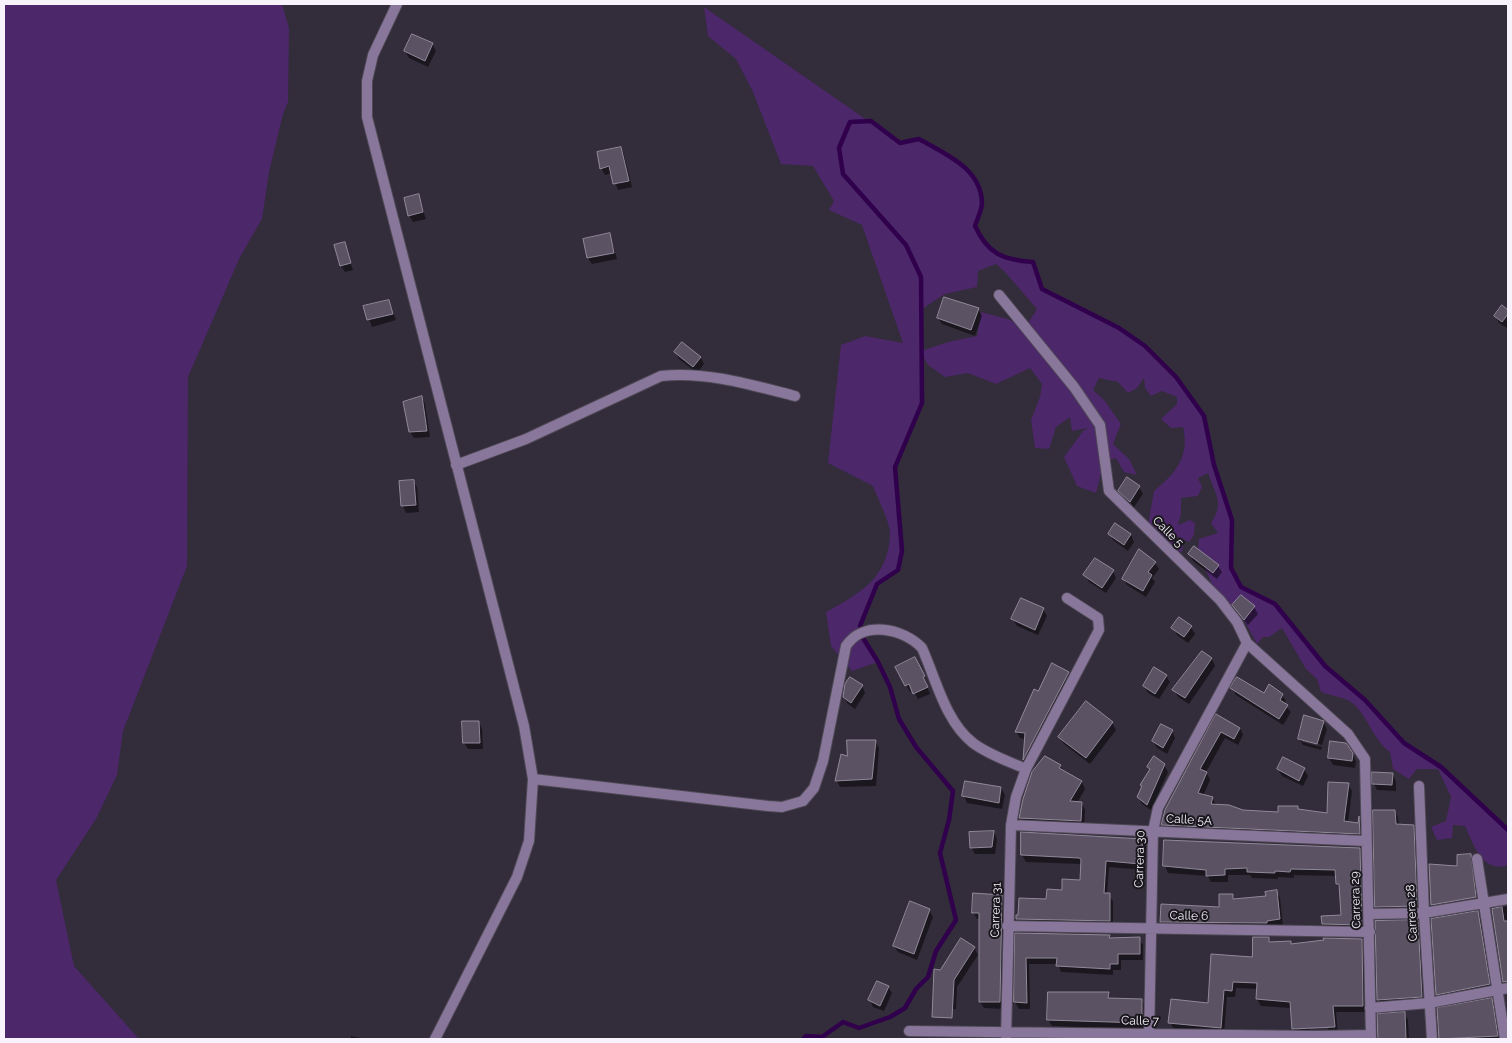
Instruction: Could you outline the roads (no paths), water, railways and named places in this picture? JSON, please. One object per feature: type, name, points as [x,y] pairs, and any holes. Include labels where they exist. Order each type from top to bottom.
[{"type":"street","points":[[397,4],[373,55],[367,81],[367,117],[524,726],[533,779],[529,841],[517,877],[435,1039]]},
{"type":"street","name":"Calle 5","points":[[999,295],[1074,387],[1100,425],[1109,491],[1220,600],[1237,622],[1247,643],[1348,734],[1365,759]]},
{"type":"street","points":[[456,465],[526,439],[661,376],[676,374],[733,380],[795,396]]},
{"type":"street","name":"Carrera 31","points":[[1006,1035],[1007,926],[1011,825],[1020,783],[1099,630],[1098,618],[1067,598]]},
{"type":"street","points":[[533,779],[782,808],[802,801],[814,788],[824,761],[846,646],[855,635],[864,631],[878,630],[897,632],[915,640],[922,648],[954,723],[966,736],[996,756],[1026,769]]},
{"type":"street","name":"Carrera 30","points":[[1149,1036],[1153,831],[1158,808],[1247,643]]},
{"type":"street","name":"Carrera 29","points":[[1365,759],[1371,1037]]},
{"type":"street","name":"Carrera 28","points":[[1419,786],[1428,1004],[1432,1039]]},
{"type":"street","name":"Calle 5A","points":[[1011,825],[1366,841]]},
{"type":"street","points":[[1476,859],[1505,1039]]},
{"type":"street","points":[[1369,914],[1424,913],[1508,899]]},
{"type":"street","name":"Calle 6","points":[[1007,926],[1370,932]]},
{"type":"street","points":[[1370,1008],[1428,1004],[1508,988]]},
{"type":"street","name":"Calle 7","points":[[909,1031],[1006,1035],[1371,1037]]},
{"type":"waterway","points":[[860,626],[877,584],[898,570],[902,551],[895,467],[922,403],[921,277],[906,245],[843,174],[839,148],[850,122],[871,121],[900,143],[919,139],[960,164],[975,180],[980,191],[982,206],[975,226],[980,236],[991,249],[1005,257],[1033,262],[1042,289],[1119,328],[1145,346],[1176,377],[1204,416],[1214,465],[1232,520],[1231,568],[1241,587],[1275,604],[1325,666],[1365,700],[1404,743],[1441,767],[1508,830]]},
{"type":"waterway","points":[[803,1039],[806,1036],[822,1037],[843,1022],[859,1028],[890,1017],[905,1008],[916,989],[928,977],[936,951],[956,920],[940,853],[949,820],[953,791],[916,747],[899,719],[890,687],[878,662],[863,638]]}]
